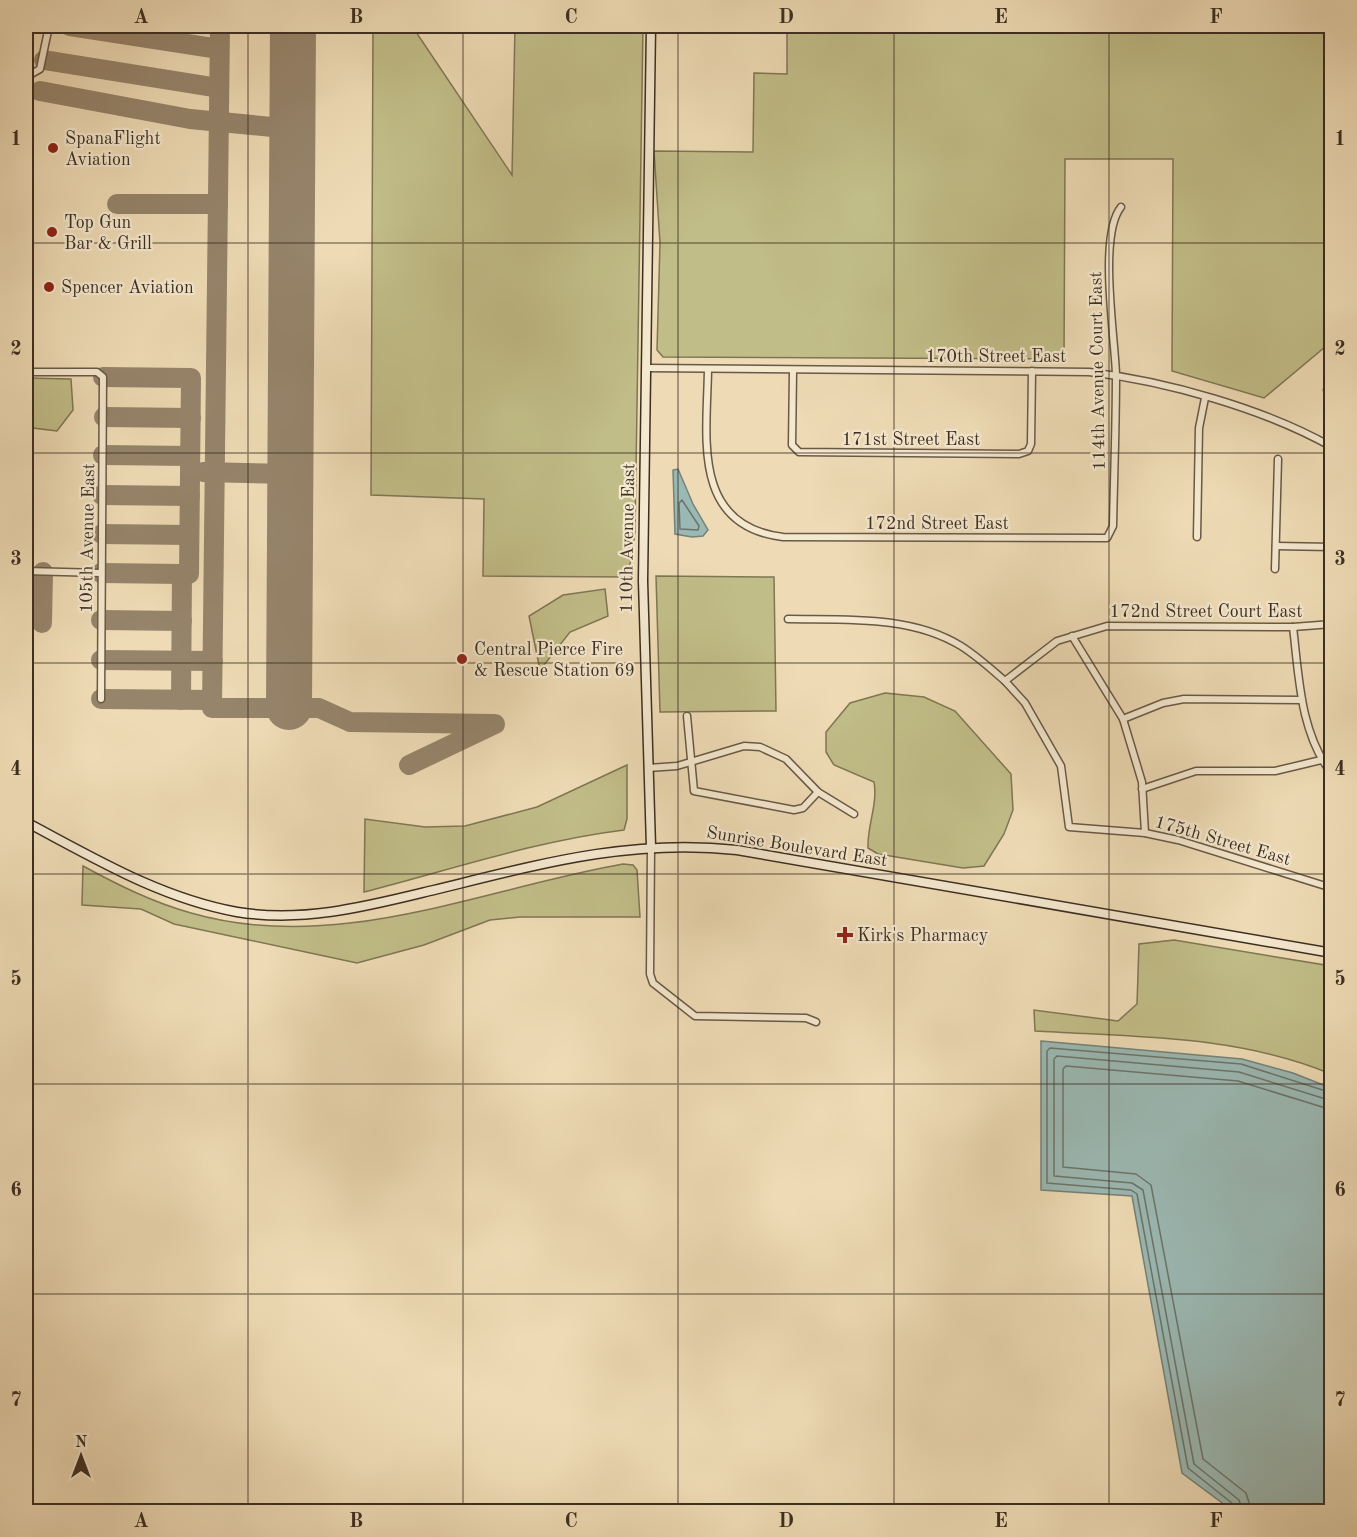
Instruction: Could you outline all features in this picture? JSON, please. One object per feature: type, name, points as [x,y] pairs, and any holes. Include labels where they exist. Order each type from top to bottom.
[{"type":"main road","name":"110th Avenue East","points":[[651,26],[643,636],[651,846]]},
{"type":"main road","name":"Sunrise Boulevard East","points":[[26,822],[155,889],[219,908],[280,915],[348,911],[556,860],[651,846],[737,850],[1332,953]]},
{"type":"street","points":[[26,77],[40,69],[49,26]]},
{"type":"street","name":"114th Avenue Court East","points":[[1110,537],[1113,526],[1116,375],[1110,321],[1112,227],[1121,207]]},
{"type":"street","name":"170th Street East","points":[[646,368],[793,371],[1032,371],[1116,375],[1205,398],[1280,421],[1332,447]]},
{"type":"street","name":"172nd Street East","points":[[708,370],[707,454],[710,477],[717,495],[730,513],[762,534],[783,537],[898,538],[1101,539],[1110,537]]},
{"type":"street","name":"171st Street East","points":[[793,371],[792,441],[794,449],[807,453],[1019,454],[1028,451],[1032,435],[1032,371]]},
{"type":"street","name":"105th Avenue East","points":[[26,372],[97,372],[103,377],[100,699]]},
{"type":"street","points":[[1197,537],[1199,428],[1205,398]]},
{"type":"street","points":[[1275,569],[1278,459]]},
{"type":"street","points":[[1276,546],[1332,547]]},
{"type":"street","points":[[26,571],[101,573]]},
{"type":"street","points":[[788,619],[892,624],[938,635],[960,646],[1005,681]]},
{"type":"street","name":"172nd Street Court East","points":[[1005,681],[1040,652],[1090,629],[1126,624],[1293,627],[1332,624]]},
{"type":"street","points":[[1293,627],[1301,700],[1313,743],[1321,760],[1332,774]]},
{"type":"street","points":[[1072,636],[1123,719],[1142,789],[1145,833]]},
{"type":"street","name":"175th Street East","points":[[1005,681],[1025,703],[1061,766],[1068,827],[1145,833],[1214,850],[1332,888]]},
{"type":"street","points":[[1123,719],[1163,703],[1184,699],[1301,700]]},
{"type":"street","points":[[687,716],[694,791],[794,810],[803,808],[818,792]]},
{"type":"street","points":[[648,768],[690,763],[744,746],[760,747],[786,759],[818,792],[854,814]]},
{"type":"street","points":[[1142,789],[1196,771],[1275,771],[1321,760]]},
{"type":"street","name":"110th Avenue East","points":[[651,846],[650,974],[653,983],[695,1016],[806,1018],[816,1022]]},
{"type":"shaded area","points":[[373,26],[412,26],[512,175],[515,26],[643,26],[635,533],[628,577],[483,576],[484,499],[371,495]]},
{"type":"shaded area","points":[[787,26],[1331,26],[1331,342],[1264,398],[1172,371],[1173,159],[1065,159],[1064,359],[663,357],[657,350],[660,243],[654,151],[753,152],[754,73],[787,74]]},
{"type":"shaded area","points":[[26,378],[71,379],[73,410],[57,431],[33,428],[33,405],[26,404]]},
{"type":"shaded area","points":[[656,576],[774,577],[776,711],[660,712]]},
{"type":"shaded area","points":[[605,589],[608,616],[570,632],[540,670],[529,616],[563,595]]},
{"type":"shaded area","points":[[885,693],[924,697],[955,711],[1011,774],[1013,810],[1004,834],[984,866],[963,868],[878,854],[868,848],[875,798],[874,782],[834,765],[826,752],[826,732],[850,703]]},
{"type":"shaded area","points":[[627,765],[627,819],[624,830],[558,841],[364,892],[365,819],[425,827],[465,826],[537,807]]},
{"type":"shaded area","points":[[623,864],[633,865],[637,870],[640,917],[520,917],[490,920],[424,945],[357,963],[174,924],[141,909],[82,905],[83,866],[136,893],[191,913],[246,924],[300,927],[354,923],[409,914]]},
{"type":"shaded area","points":[[1174,940],[1331,966],[1331,1074],[1296,1061],[1223,1045],[1148,1037],[1035,1031],[1034,1010],[1118,1021],[1137,1004],[1139,944]]},
{"type":"water","points":[[678,469],[693,504],[708,530],[703,536],[675,534],[673,470]]},
{"type":"water","points":[[1041,1041],[1242,1059],[1293,1073],[1331,1088],[1331,1511],[1233,1511],[1182,1473],[1132,1196],[1041,1190]]},
{"type":"taxiway","points":[[70,26],[219,49]]},
{"type":"taxiway","points":[[220,26],[212,708],[319,708],[350,722],[495,724],[409,765]]},
{"type":"taxiway","points":[[44,60],[219,88]]},
{"type":"taxiway","points":[[40,91],[190,119],[293,129]]},
{"type":"taxiway","points":[[117,204],[218,204]]},
{"type":"taxiway","points":[[103,377],[191,378],[189,574],[182,574],[181,700]]},
{"type":"taxiway","points":[[104,417],[191,418]]},
{"type":"taxiway","points":[[103,455],[190,456]]},
{"type":"taxiway","points":[[203,472],[291,474]]},
{"type":"taxiway","points":[[102,495],[190,496]]},
{"type":"taxiway","points":[[102,534],[189,535]]},
{"type":"taxiway","points":[[42,623],[43,572]]},
{"type":"taxiway","points":[[101,573],[182,574]]},
{"type":"taxiway","points":[[101,620],[182,621]]},
{"type":"taxiway","points":[[101,660],[213,661]]},
{"type":"taxiway","points":[[101,699],[212,700]]},
{"type":"runway","points":[[289,707],[293,26]]},
{"type":"place","name":"SpanaFlight Aviation","points":[[53,148]]},
{"type":"place","name":"Top Gun Bar & Grill","points":[[52,232]]},
{"type":"place","name":"Spencer Aviation","points":[[49,287]]},
{"type":"place","name":"Central Pierce Fire & Rescue Station 69","points":[[462,659]]},
{"type":"place","name":"Kirk's Pharmacy","points":[[845,935]]}]
